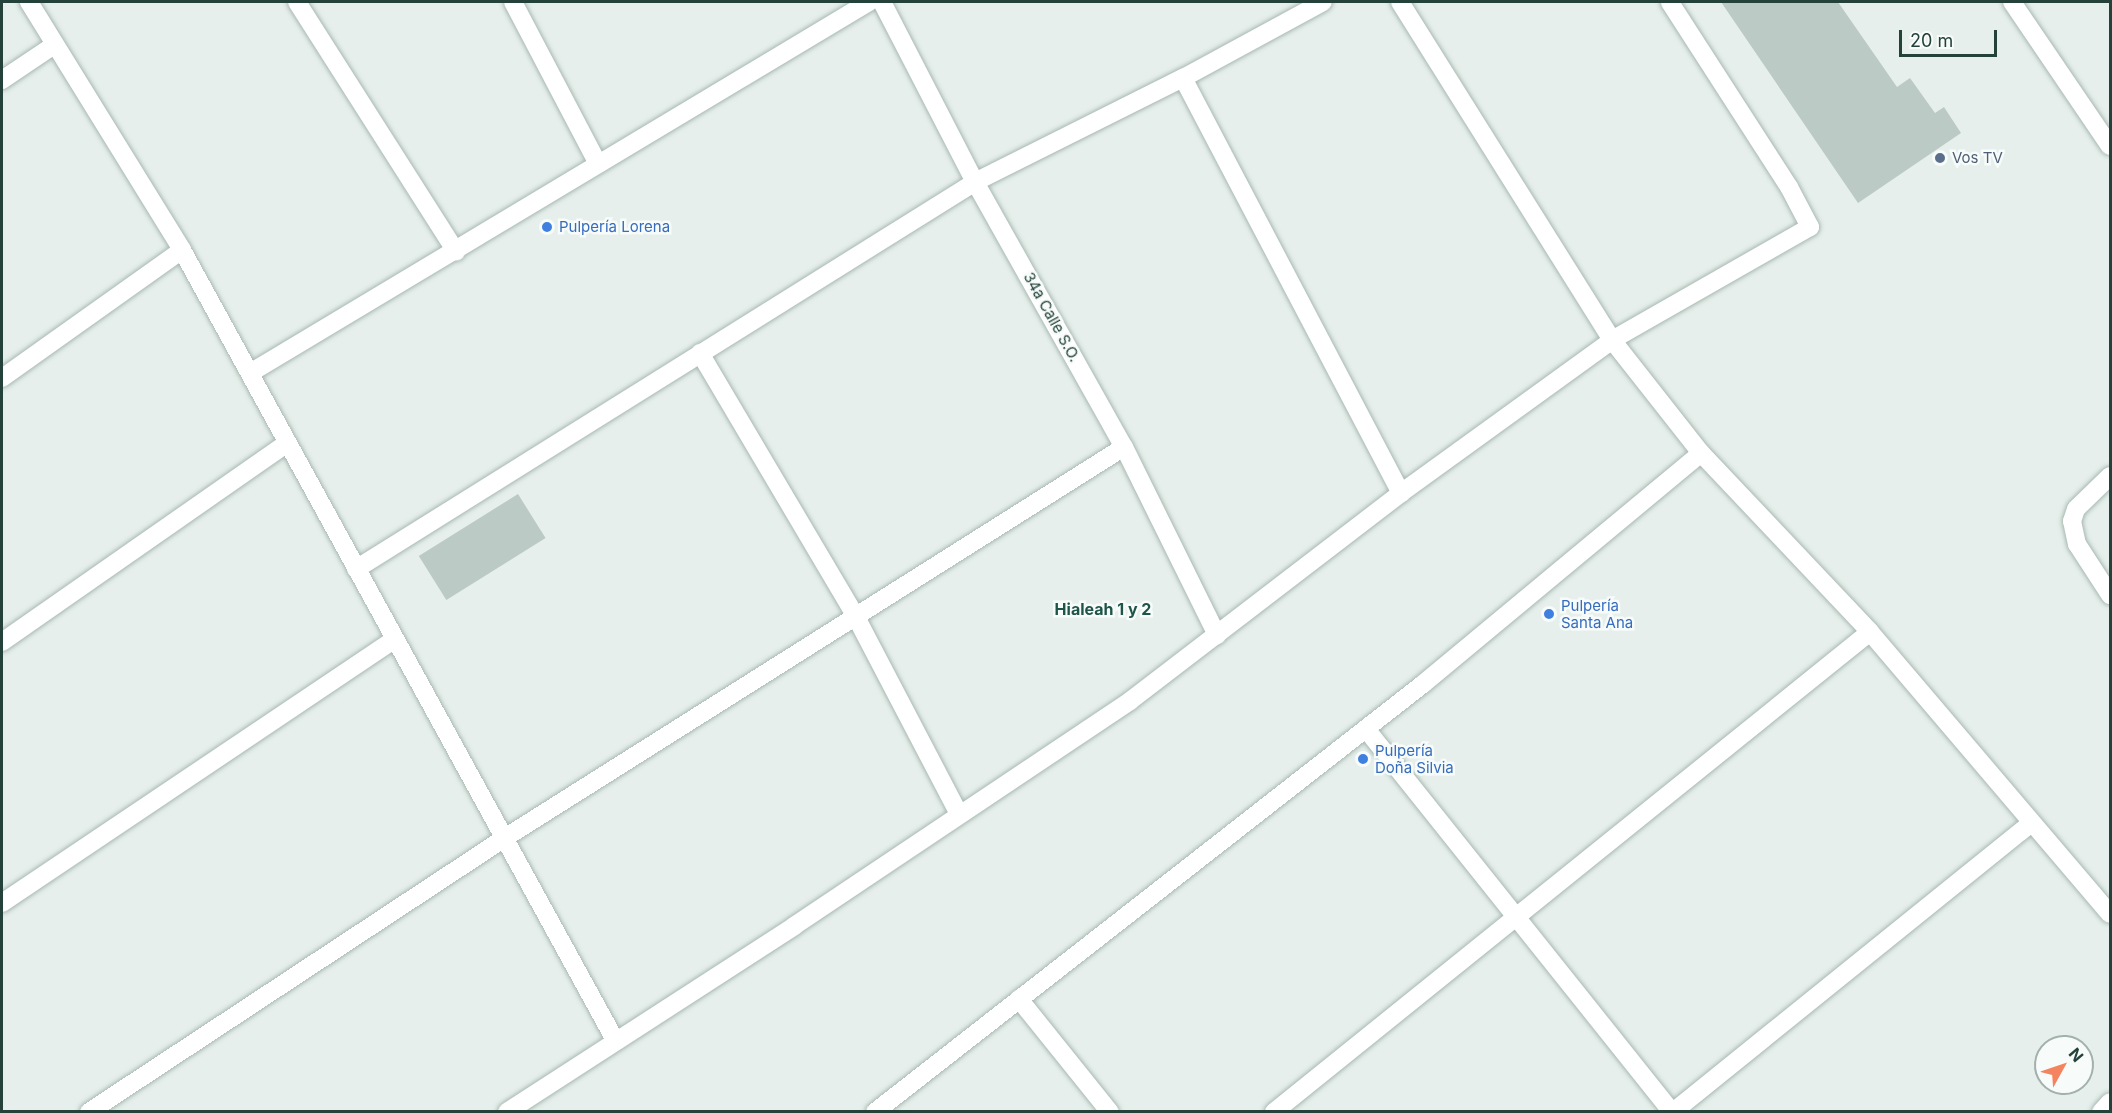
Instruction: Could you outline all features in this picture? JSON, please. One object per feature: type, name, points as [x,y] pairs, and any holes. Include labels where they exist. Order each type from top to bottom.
[{"type":"street","points":[[29,2],[182,250],[615,1040]]},
{"type":"street","points":[[297,2],[456,252]]},
{"type":"street","points":[[513,2],[598,164]]},
{"type":"street","points":[[250,373],[456,252],[869,2]]},
{"type":"street","name":"34a Calle S.O.","points":[[882,2],[975,182],[1124,447],[1217,636]]},
{"type":"street","points":[[356,569],[975,182],[1183,78],[1323,2]]},
{"type":"street","points":[[1400,2],[1612,340],[1701,453],[1870,632],[2110,914]]},
{"type":"street","points":[[507,1112],[794,926],[1130,701],[1401,494],[1612,340],[1810,227],[1789,187],[1670,2]]},
{"type":"street","points":[[2012,2],[2110,146]]},
{"type":"street","points":[[2,80],[54,45]]},
{"type":"street","points":[[1183,78],[1401,494]]},
{"type":"street","points":[[2,378],[182,250]]},
{"type":"street","points":[[700,353],[856,618],[959,814]]},
{"type":"street","points":[[2,642],[288,443]]},
{"type":"street","points":[[88,1112],[503,839],[1124,447]]},
{"type":"street","points":[[875,1112],[1366,729],[1701,453]]},
{"type":"street","points":[[2110,476],[2076,509],[2072,521],[2077,544],[2110,595]]},
{"type":"street","points":[[1274,1112],[1870,632]]},
{"type":"street","points":[[2,903],[395,639]]},
{"type":"street","points":[[1366,729],[1672,1112],[2031,823]]},
{"type":"street","points":[[1019,999],[1110,1112]]},
{"type":"street","points":[[2101,1112],[2110,1102]]},
{"type":"building","points":[[1721,2],[1838,2],[1897,87],[1910,78],[1935,113],[1944,107],[1961,133],[1858,203]]},
{"type":"building","points":[[518,494],[546,538],[446,600],[419,556]]},
{"type":"place","name":"Vos TV","points":[[1940,158]]},
{"type":"place","name":"Pulpería Lorena","points":[[547,227]]},
{"type":"place","name":"Pulpería Santa Ana","points":[[1549,614]]},
{"type":"place","name":"Pulpería Doña Silvia","points":[[1363,759]]},
{"type":"district","name":"Hialeah 1 y 2","points":[[1103,609]]}]
